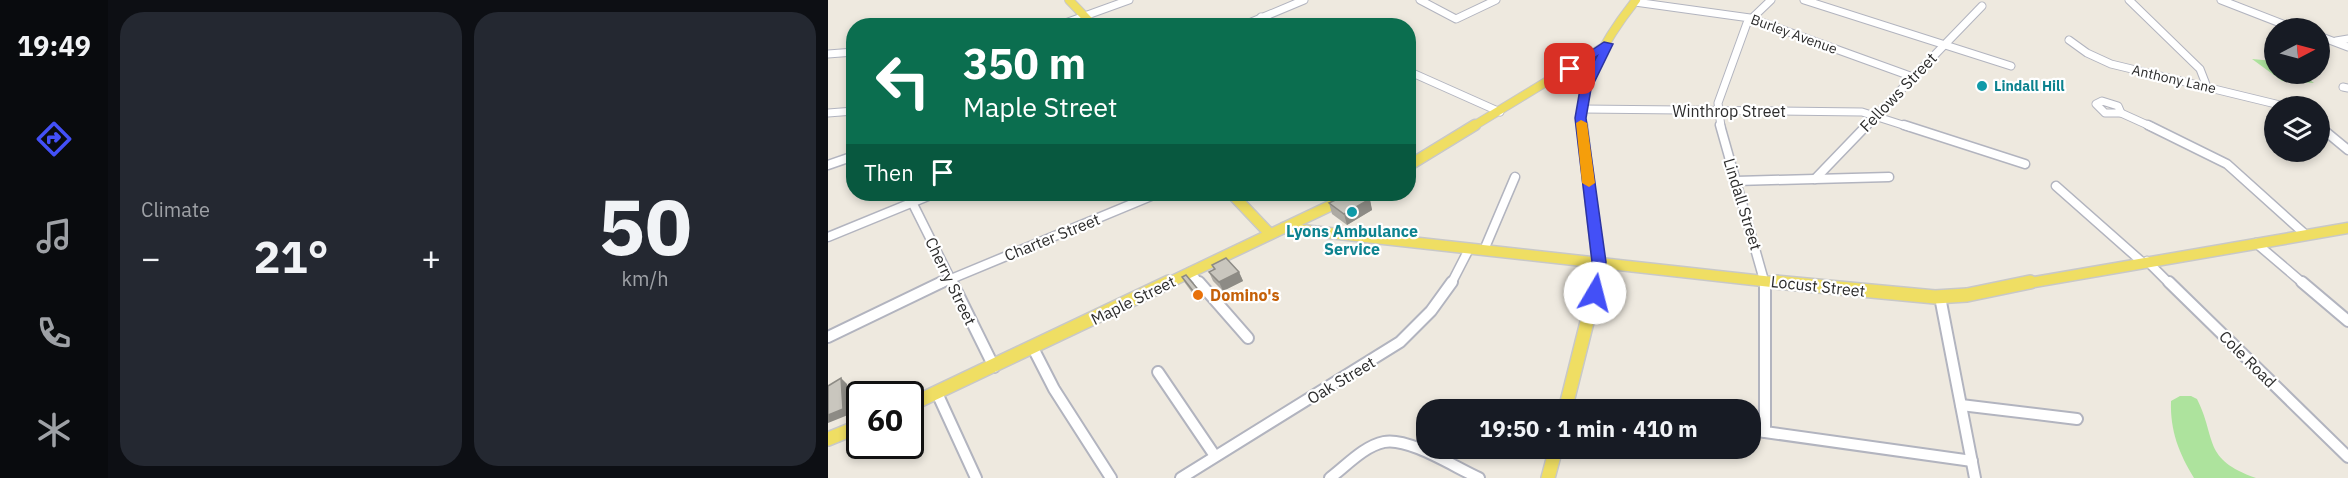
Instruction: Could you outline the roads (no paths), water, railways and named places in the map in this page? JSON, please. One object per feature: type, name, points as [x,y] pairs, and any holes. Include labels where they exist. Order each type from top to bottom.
[{"type":"main road","points":[[1069,0],[1084,16]]},
{"type":"main road","points":[[1568,399],[1599,274],[1582,109],[1591,76],[1608,44],[1636,1]]},
{"type":"main road","points":[[1416,161],[1608,44]]},
{"type":"main road","points":[[1570,69],[1591,76]]},
{"type":"main road","points":[[1239,201],[1270,234]]},
{"type":"main road","name":"Maple Street","points":[[924,399],[1340,201]]},
{"type":"main road","name":"Locust Street","points":[[1284,228],[1883,294],[1940,297],[1967,295],[2145,261],[2347,229]]},
{"type":"main road","points":[[828,439],[846,432]]},
{"type":"main road","points":[[1548,478],[1553,459]]},
{"type":"street","points":[[1079,18],[1129,0]]},
{"type":"street","points":[[1261,17],[1304,0]]},
{"type":"street","points":[[1420,0],[1456,19],[1496,0]]},
{"type":"street","name":"Lindall Street","points":[[1765,432],[1766,280],[1736,181],[1718,103],[1730,65],[1750,18],[1771,0]]},
{"type":"street","points":[[1804,0],[2011,66]]},
{"type":"street","points":[[2128,0],[2200,69],[2207,87]]},
{"type":"street","points":[[2221,0],[2267,18]]},
{"type":"street","name":"Burley Avenue","points":[[1636,1],[1750,18],[1913,77]]},
{"type":"street","name":"Fellows Street","points":[[1815,179],[1982,6]]},
{"type":"street","points":[[2330,39],[2348,47]]},
{"type":"street","points":[[2336,41],[2348,39]]},
{"type":"street","name":"Anthony Lane","points":[[2069,40],[2084,52],[2103,60],[2148,74],[2264,101]]},
{"type":"street","points":[[828,54],[846,53]]},
{"type":"street","points":[[1416,75],[1500,112]]},
{"type":"street","name":"Winthrop Street","points":[[1582,109],[1845,111],[1877,115],[2025,164]]},
{"type":"street","points":[[828,113],[846,112]]},
{"type":"street","points":[[2121,113],[2201,149],[2227,164],[2306,235]]},
{"type":"street","points":[[2330,135],[2348,150]]},
{"type":"street","points":[[828,165],[846,159]]},
{"type":"street","points":[[1484,250],[1515,177]]},
{"type":"street","points":[[1736,181],[1889,177]]},
{"type":"street","name":"Cole Road","points":[[2055,186],[2145,261],[2348,457]]},
{"type":"street","points":[[828,237],[904,201]]},
{"type":"street","name":"Cherry Street","points":[[911,201],[994,367]]},
{"type":"street","name":"Charter Street","points":[[828,337],[949,279],[1139,201]]},
{"type":"street","points":[[2256,243],[2348,321]]},
{"type":"street","name":"Oak Street","points":[[1181,478],[1400,342],[1422,321],[1448,289],[1469,249]]},
{"type":"street","points":[[1190,272],[1248,338]]},
{"type":"street","points":[[1940,297],[1975,478]]},
{"type":"street","points":[[1033,348],[1054,389],[1111,478]]},
{"type":"street","points":[[1158,372],[1215,456]]},
{"type":"street","points":[[937,393],[976,478]]},
{"type":"street","points":[[1961,405],[2077,419]]},
{"type":"street","points":[[1761,431],[1972,461]]},
{"type":"street","points":[[1330,478],[1375,446],[1389,441],[1405,444],[1479,478]]},
{"type":"place","name":"Lindall Hill","points":[[1982,86]]},
{"type":"place","name":"Lyons Ambulance Service","points":[[1352,212]]},
{"type":"place","name":"Domino's","points":[[1198,295]]}]
